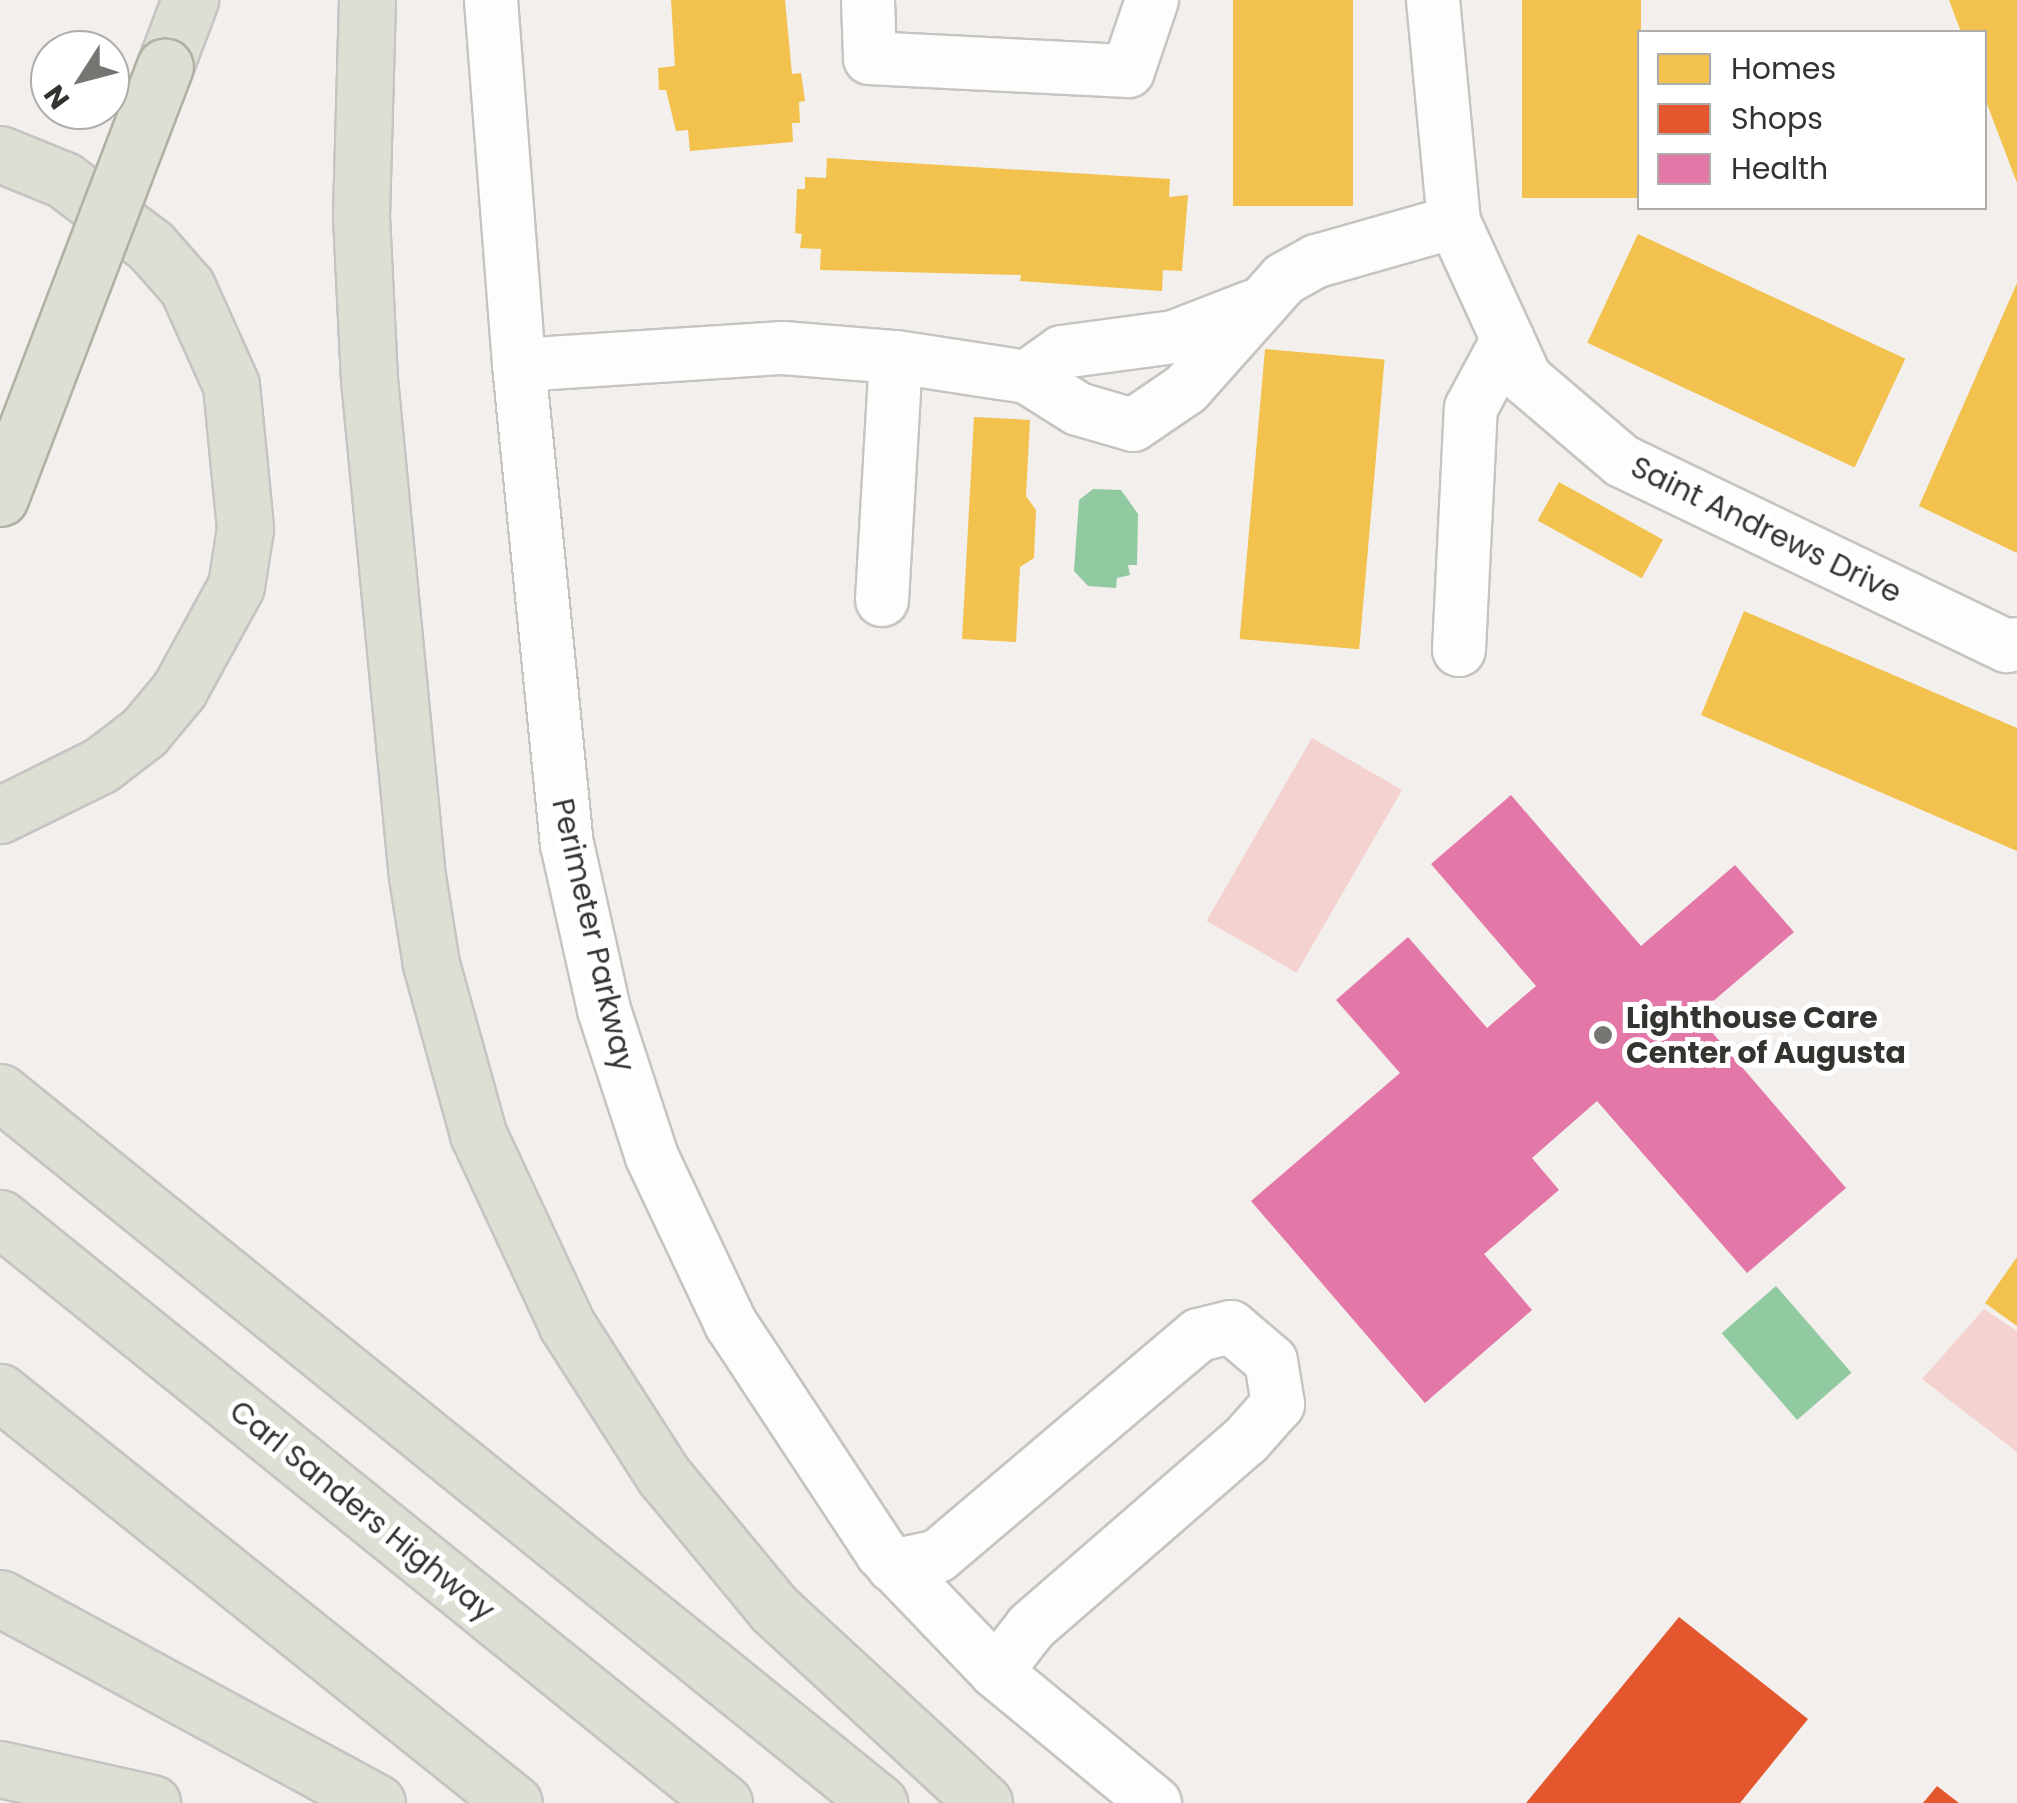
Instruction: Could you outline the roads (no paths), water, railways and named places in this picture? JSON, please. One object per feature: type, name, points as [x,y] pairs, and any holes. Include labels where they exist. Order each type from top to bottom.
[{"type":"highway","points":[[0,498],[190,0]]},
{"type":"highway","points":[[367,0],[361,216],[366,325],[413,836],[431,964],[478,1134],[567,1325],[664,1476],[774,1609],[984,1803]]},
{"type":"highway","points":[[0,154],[64,180],[151,246],[187,288],[231,385],[245,529],[236,586],[210,640],[144,732],[57,792],[0,815]]},
{"type":"highway","points":[[0,1092],[880,1803]]},
{"type":"highway","name":"Carl Sanders Highway","points":[[0,1218],[724,1803]]},
{"type":"highway","points":[[0,1392],[514,1803]]},
{"type":"highway","points":[[0,1598],[377,1803]]},
{"type":"highway","points":[[0,1769],[152,1803]]},
{"type":"street","name":"Perimeter Parkway","points":[[491,0],[519,365],[567,844],[626,1084],[688,1242],[731,1324],[830,1484],[893,1566],[996,1672],[1155,1803]]},
{"type":"street","points":[[868,0],[870,58],[1128,71],[1152,0]]},
{"type":"street","name":"Saint Andrews Drive","points":[[1434,0],[1454,222],[1526,379],[1622,462],[2007,646],[2017,644]]},
{"type":"street","points":[[519,365],[783,348],[896,357],[1046,388],[1108,422],[1133,426],[1162,375],[1318,262],[1454,222]]},
{"type":"street","points":[[1046,388],[1062,352],[1162,375],[1209,361],[1254,306]]},
{"type":"street","points":[[1459,650],[1471,408],[1508,339]]},
{"type":"street","points":[[882,600],[896,357]]},
{"type":"street","points":[[893,1566],[938,1556],[1199,1336],[1232,1327],[1271,1362],[1278,1404],[1246,1440],[1031,1627],[996,1672]]},
{"type":"place","name":"Lighthouse Care Center of Augusta","points":[[1603,1035]]}]
